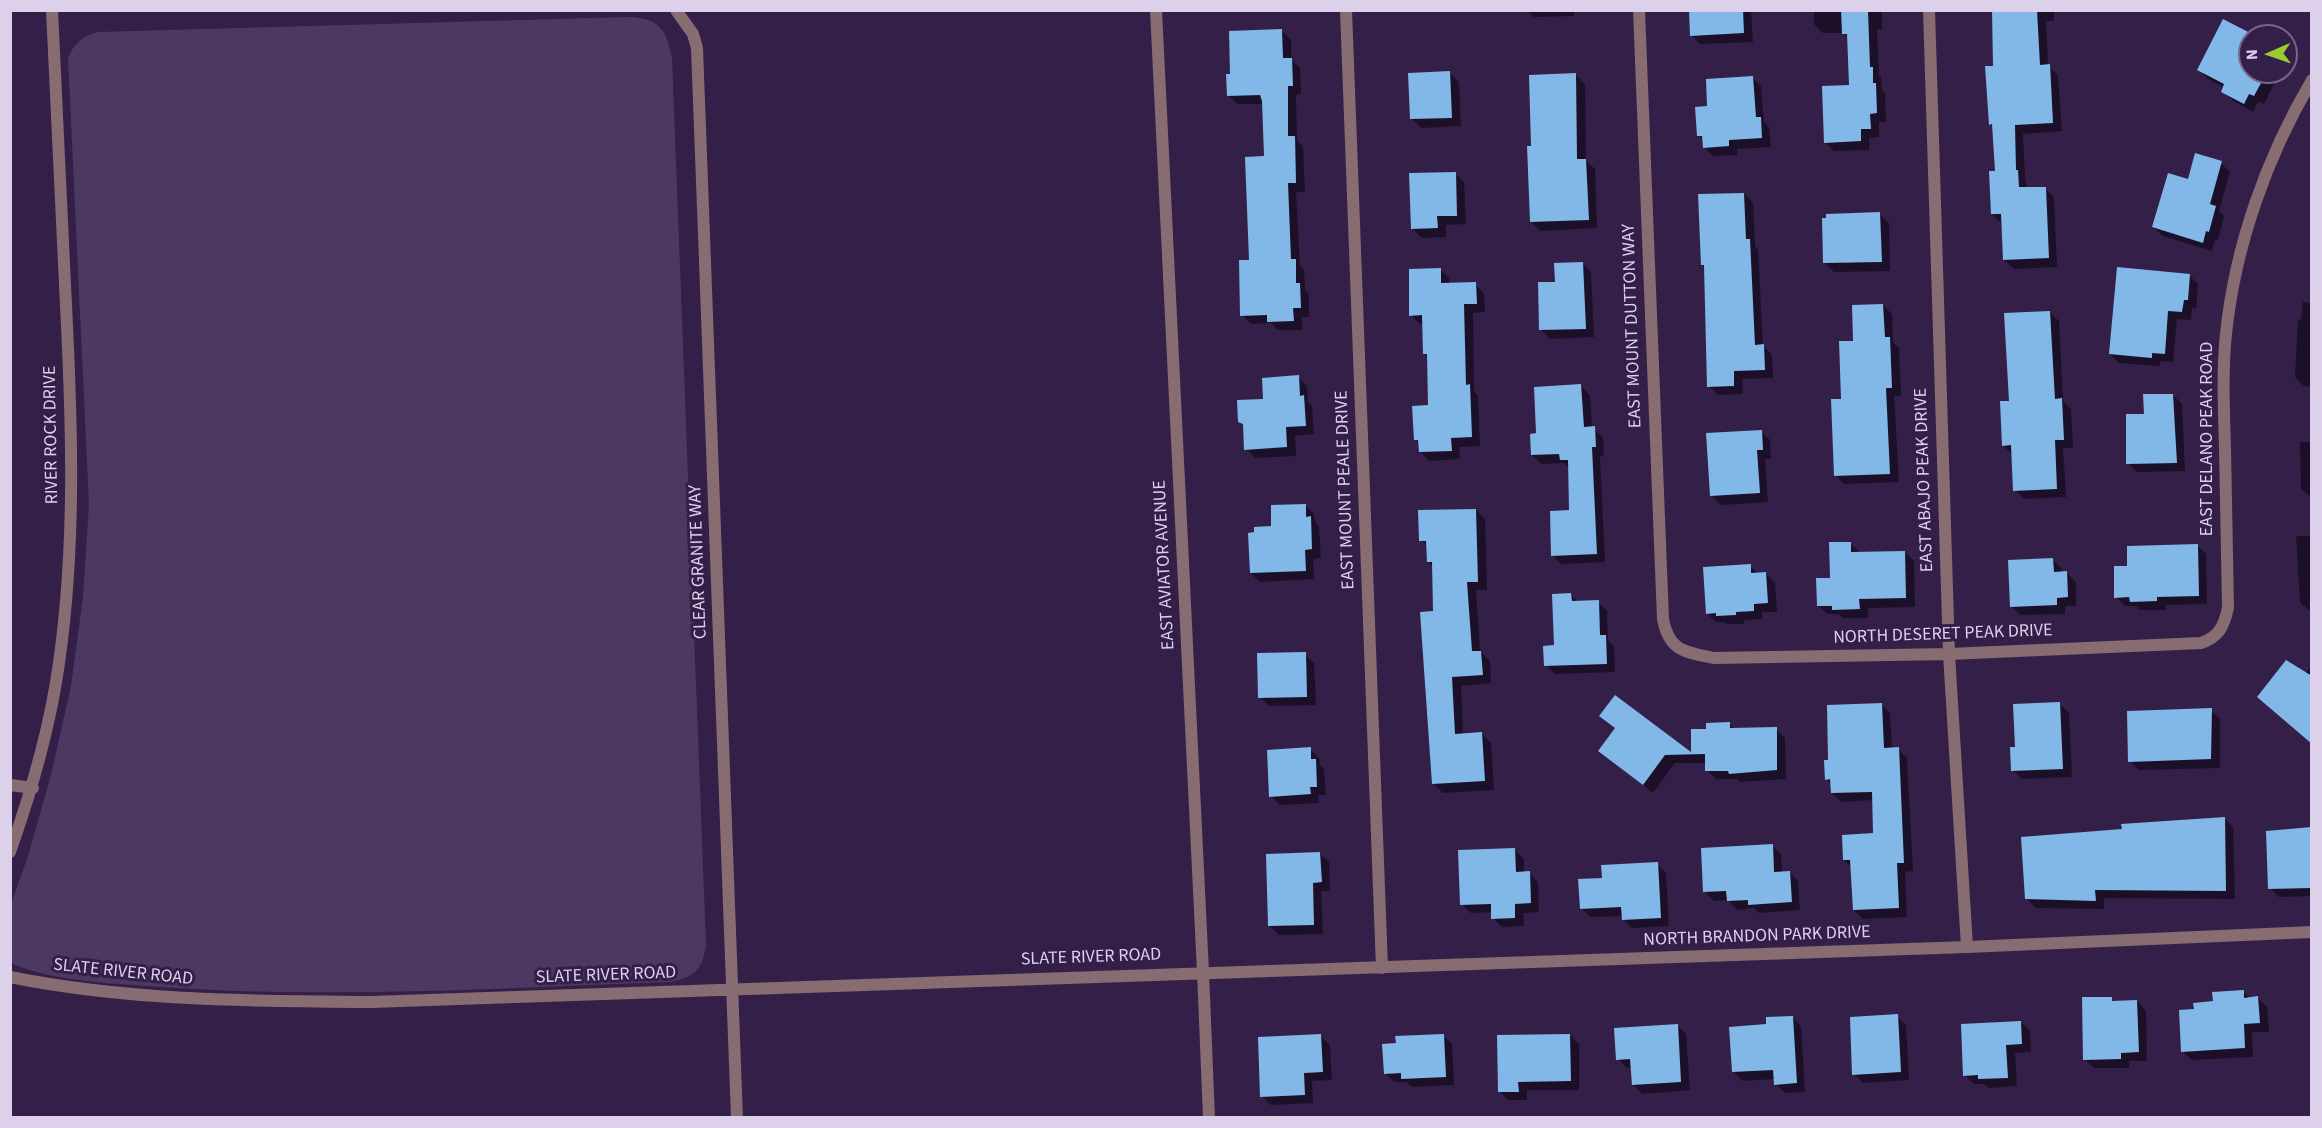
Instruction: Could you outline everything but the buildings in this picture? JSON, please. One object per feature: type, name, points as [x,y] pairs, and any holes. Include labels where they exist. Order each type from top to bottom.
[{"type":"street","name":"RIVER ROCK DRIVE","points":[[10,852],[33,788],[59,665],[72,521],[72,427],[52,10]]},
{"type":"street","name":"CLEAR GRANITE WAY","points":[[676,10],[693,33],[697,48],[738,1118]]},
{"type":"street","name":"EAST AVIATOR AVENUE","points":[[1156,10],[1209,1118]]},
{"type":"street","name":"EAST MOUNT PEALE DRIVE","points":[[1346,10],[1382,968]]},
{"type":"street","name":"EAST MOUNT DUTTON WAY","points":[[1639,10],[1662,607],[1665,630],[1669,640]]},
{"type":"street","name":"EAST ABAJO PEAK DRIVE","points":[[1929,10],[1949,654],[1967,947]]},
{"type":"street","name":"EAST DELANO PEAK ROAD","points":[[2219,633],[2228,608],[2224,376],[2226,334],[2232,292],[2247,233],[2266,175],[2282,137],[2312,80]]},
{"type":"street","name":"NORTH DESERET PEAK DRIVE","points":[[1669,640],[1682,651],[1714,658],[1949,654],[2201,643],[2212,640],[2219,633]]},
{"type":"street","points":[[10,785],[33,788]]},
{"type":"street","name":"NORTH BRANDON PARK DRIVE","points":[[1203,972],[1382,968],[1967,947],[2312,932]]},
{"type":"street","name":"SLATE RIVER ROAD","points":[[10,977],[90,991],[264,1001],[371,1002],[1203,972]]},
{"type":"shaded area","points":[[629,17],[648,20],[660,28],[667,40],[672,59],[706,945],[700,966],[692,974],[671,982],[416,991],[288,992],[105,983],[65,978],[28,970],[13,964],[10,960],[11,904],[28,856],[51,775],[71,686],[83,597],[89,504],[68,58],[73,48],[84,38],[99,32]]}]
